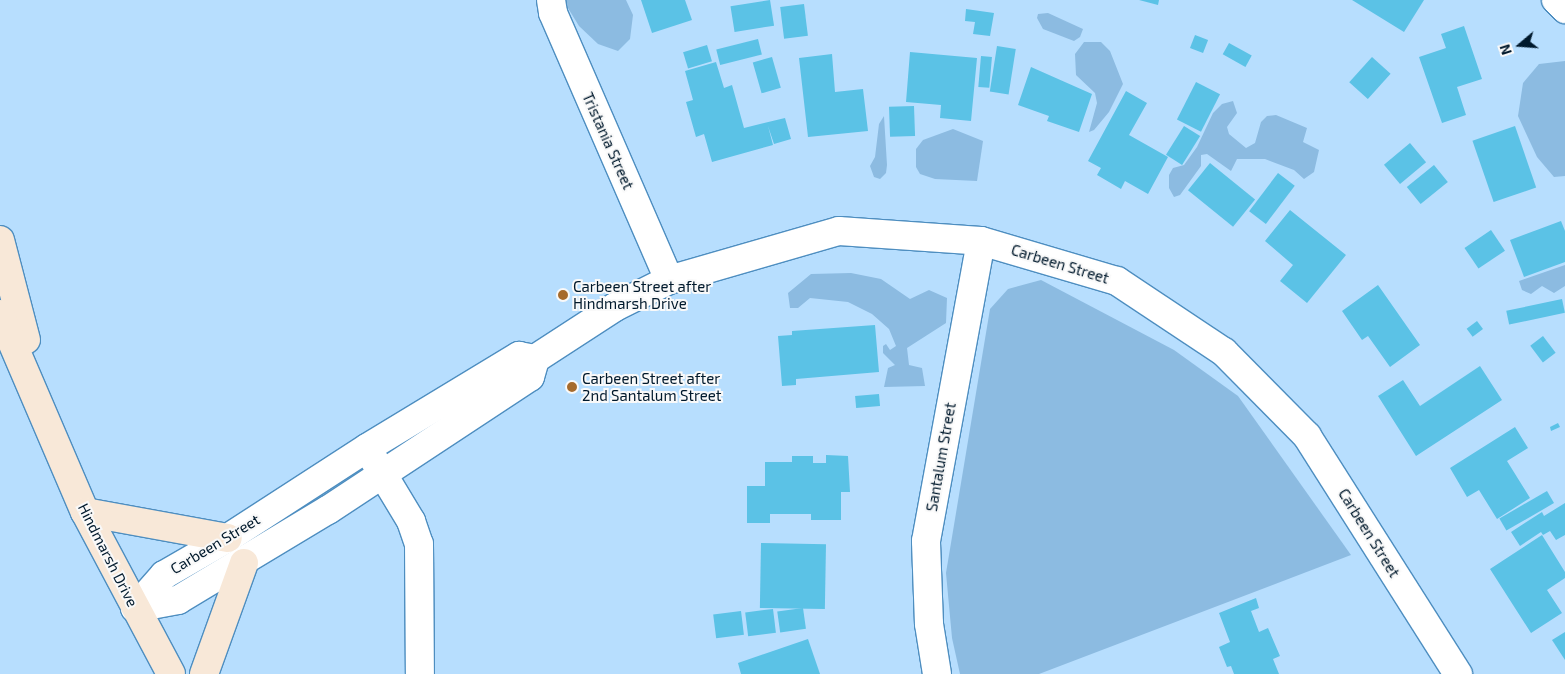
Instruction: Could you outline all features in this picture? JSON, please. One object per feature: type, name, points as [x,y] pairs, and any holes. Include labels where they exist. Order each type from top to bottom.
[{"type":"main road","name":"Hindmarsh Drive","points":[[0,240],[50,434]]},
{"type":"main road","name":"Hindmarsh Drive","points":[[0,314],[85,512],[171,674]]},
{"type":"main road","points":[[85,512],[228,538]]},
{"type":"main road","points":[[204,674],[244,563]]},
{"type":"street","name":"Tristania Street","points":[[551,0],[553,13],[669,280]]},
{"type":"street","points":[[1556,0],[1565,10]]},
{"type":"street","name":"Carbeen Street","points":[[135,608],[178,600],[244,563],[530,377],[536,359],[582,326],[669,280],[839,231],[981,241],[1117,281],[1224,352],[1308,436],[1458,674]]},
{"type":"street","name":"Santalum Street","points":[[937,674],[928,624],[926,542],[981,241]]},
{"type":"street","name":"Carbeen Street","points":[[135,608],[164,575],[228,538],[367,448],[519,356],[536,359]]},
{"type":"street","points":[[367,448],[411,521],[419,544],[420,674]]},
{"type":"shaded area","points":[[563,0],[626,0],[633,15],[630,39],[618,51],[598,44],[579,26]]},
{"type":"shaded area","points":[[1048,13],[1083,29],[1080,37],[1074,41],[1043,29],[1037,18],[1038,14]]},
{"type":"shaded area","points":[[1084,42],[1101,42],[1110,51],[1123,84],[1109,112],[1094,130],[1089,132],[1097,103],[1095,93],[1076,75],[1075,54]]},
{"type":"shaded area","points":[[1565,61],[1565,176],[1554,177],[1537,157],[1518,116],[1523,83],[1539,64]]},
{"type":"shaded area","points":[[1233,101],[1237,113],[1227,127],[1229,134],[1246,148],[1255,143],[1261,122],[1267,116],[1276,115],[1307,128],[1303,142],[1319,150],[1314,172],[1304,179],[1294,170],[1265,159],[1237,159],[1231,171],[1207,154],[1201,155],[1201,166],[1180,195],[1174,197],[1169,188],[1169,175],[1173,168],[1184,165],[1197,147],[1213,113],[1222,104]]},
{"type":"shaded area","points":[[884,116],[887,165],[886,173],[880,179],[874,177],[870,166],[875,157],[879,124]]},
{"type":"shaded area","points":[[953,129],[983,141],[977,181],[935,179],[920,174],[916,167],[916,149],[923,140]]},
{"type":"shaded area","points":[[1565,265],[1565,286],[1554,293],[1542,286],[1531,294],[1522,290],[1519,281]]},
{"type":"shaded area","points":[[851,273],[881,279],[910,299],[929,290],[947,298],[946,323],[907,348],[909,365],[922,368],[925,386],[884,387],[888,368],[895,365],[883,353],[883,346],[886,344],[890,350],[896,346],[889,329],[872,314],[848,302],[810,298],[798,308],[790,308],[788,293],[811,274]]},
{"type":"shaded area","points":[[1041,280],[1174,350],[1238,396],[1351,555],[1039,674],[960,674],[952,638],[946,573],[990,309],[1008,289]]},
{"type":"building","points":[[641,0],[685,0],[692,20],[652,33]]},
{"type":"building","points":[[770,0],[774,26],[735,32],[730,6]]},
{"type":"building","points":[[1139,0],[1159,0],[1158,5]]},
{"type":"building","points":[[1352,0],[1424,0],[1404,32]]},
{"type":"building","points":[[804,4],[808,36],[784,39],[780,7]]},
{"type":"building","points":[[966,9],[994,13],[990,36],[973,34],[975,22],[965,21]]},
{"type":"building","points":[[1464,26],[1482,79],[1457,87],[1466,115],[1442,123],[1419,57],[1446,48],[1441,34]]},
{"type":"building","points":[[1195,35],[1208,40],[1203,53],[1190,48]]},
{"type":"building","points":[[758,39],[762,55],[720,65],[716,49]]},
{"type":"building","points":[[1229,43],[1252,56],[1245,67],[1223,54]]},
{"type":"building","points":[[707,45],[712,61],[688,69],[683,52]]},
{"type":"building","points":[[997,46],[1016,49],[1009,94],[990,91]]},
{"type":"building","points":[[910,52],[977,58],[971,121],[940,118],[941,105],[906,102]]},
{"type":"building","points":[[832,54],[835,92],[863,89],[868,131],[808,137],[799,58]]},
{"type":"building","points":[[981,56],[992,57],[989,88],[978,87]]},
{"type":"building","points":[[772,57],[781,88],[762,93],[753,63]]},
{"type":"building","points":[[1372,57],[1391,74],[1368,99],[1349,82]]},
{"type":"building","points":[[716,62],[724,88],[732,85],[744,128],[785,118],[791,139],[774,144],[768,126],[773,145],[712,162],[704,134],[696,137],[686,102],[693,100],[685,71]]},
{"type":"building","points":[[1031,67],[1092,94],[1079,132],[1047,121],[1049,116],[1018,105]]},
{"type":"building","points":[[1196,82],[1220,94],[1201,132],[1177,119]]},
{"type":"building","points":[[1126,91],[1147,103],[1129,135],[1168,157],[1148,194],[1125,181],[1121,189],[1097,175],[1101,168],[1088,161]]},
{"type":"building","points":[[914,106],[915,136],[890,137],[889,107]]},
{"type":"building","points":[[1184,126],[1200,136],[1182,165],[1166,155]]},
{"type":"building","points":[[1515,126],[1536,187],[1494,202],[1472,141]]},
{"type":"building","points":[[1410,143],[1426,162],[1400,184],[1384,165]]},
{"type":"building","points":[[1210,163],[1255,200],[1233,227],[1188,190]]},
{"type":"building","points":[[1434,165],[1448,182],[1421,204],[1407,187]]},
{"type":"building","points":[[1278,173],[1295,186],[1266,224],[1249,211]]},
{"type":"building","points":[[1290,210],[1346,255],[1307,303],[1280,281],[1293,265],[1265,241]]},
{"type":"building","points":[[1561,221],[1565,231],[1565,262],[1524,277],[1510,240]]},
{"type":"building","points":[[1491,230],[1505,251],[1478,269],[1464,248]]},
{"type":"building","points":[[1378,285],[1420,345],[1390,367],[1368,336],[1362,340],[1342,311]]},
{"type":"building","points":[[1562,299],[1565,313],[1509,325],[1506,311]]},
{"type":"building","points":[[1477,321],[1483,329],[1473,337],[1467,329]]},
{"type":"building","points":[[875,325],[879,372],[796,379],[796,385],[782,386],[778,336],[792,335],[792,331]]},
{"type":"building","points":[[1543,336],[1556,353],[1543,362],[1530,346]]},
{"type":"building","points":[[1480,366],[1502,400],[1416,456],[1378,396],[1403,380],[1420,406]]},
{"type":"building","points":[[879,394],[880,406],[856,408],[855,396]]},
{"type":"building","points":[[1558,423],[1560,427],[1551,431],[1550,427]]},
{"type":"building","points":[[1515,427],[1528,448],[1507,461],[1530,498],[1497,519],[1479,490],[1467,497],[1450,468]]},
{"type":"building","points":[[826,455],[848,456],[850,492],[841,492],[841,520],[811,520],[811,514],[770,514],[770,523],[747,523],[747,486],[765,486],[765,462],[792,462],[792,456],[813,456],[813,463],[826,463]]},
{"type":"building","points":[[1547,491],[1554,503],[1506,531],[1499,518]]},
{"type":"building","points":[[1565,503],[1565,535],[1556,540],[1550,531],[1543,535],[1541,532],[1520,546],[1511,532],[1542,512],[1544,516]]},
{"type":"building","points":[[1542,535],[1565,572],[1565,578],[1547,590],[1562,613],[1531,633],[1490,569]]},
{"type":"building","points":[[761,543],[826,544],[825,609],[760,608]]},
{"type":"building","points":[[1256,598],[1259,608],[1251,611],[1259,632],[1268,628],[1280,656],[1273,659],[1279,674],[1234,674],[1231,666],[1227,667],[1219,647],[1230,642],[1219,613]]},
{"type":"building","points":[[803,608],[806,629],[780,632],[777,612]]},
{"type":"building","points":[[773,609],[776,633],[748,636],[745,612]]},
{"type":"building","points":[[741,611],[744,635],[716,638],[713,614]]},
{"type":"building","points":[[1565,632],[1565,660],[1552,640]]},
{"type":"building","points":[[808,639],[820,674],[741,674],[738,663]]},
{"type":"place","name":"Carbeen Street after Hindmarsh Drive","points":[[563,295]]},
{"type":"place","name":"Carbeen Street after 2nd Santalum Street","points":[[572,387]]}]
